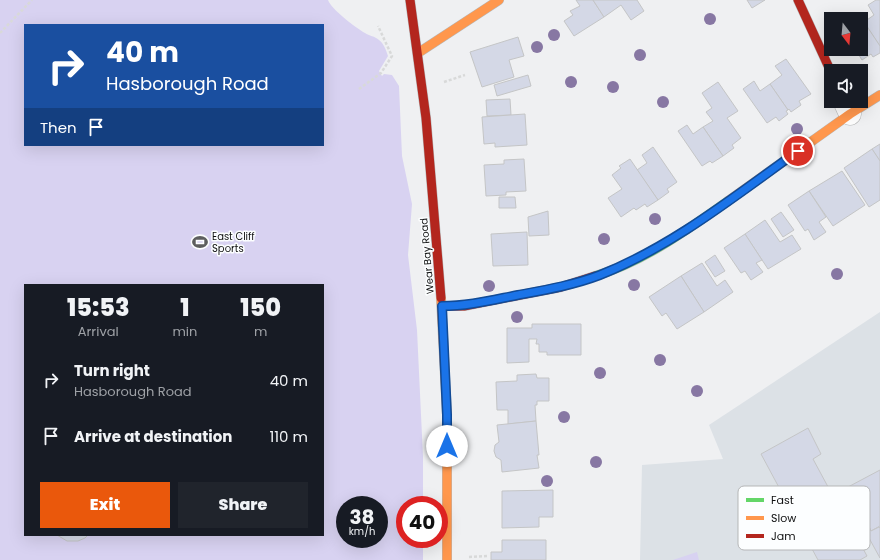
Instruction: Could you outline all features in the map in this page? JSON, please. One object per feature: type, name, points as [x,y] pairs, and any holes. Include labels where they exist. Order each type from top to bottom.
[{"type":"street","name":"Wear Bay Road","points":[[410,0],[426,118],[442,306],[447,415],[447,560]]},
{"type":"street","points":[[418,53],[499,0]]},
{"type":"street","points":[[798,0],[827,64]]},
{"type":"street","points":[[868,100],[880,95]]},
{"type":"street","points":[[442,306],[464,306],[561,287],[600,275],[641,256],[682,234],[847,108]]},
{"type":"path","points":[[0,33],[32,0]]},
{"type":"path","points":[[358,89],[381,73],[392,56],[378,26]]},
{"type":"path","points":[[439,84],[465,75]]},
{"type":"path","points":[[467,557],[487,556]]},
{"type":"shaded area","name":"East Cliff Sports","points":[[0,0],[328,0],[330,4],[350,23],[382,43],[388,56],[379,71],[382,76],[384,74],[392,75],[399,86],[402,156],[412,204],[408,255],[417,330],[423,457],[423,496],[396,496],[396,548],[423,548],[423,560],[0,560]]},
{"type":"shaded area","points":[[880,312],[880,560],[640,560],[642,465],[723,459],[709,425]]},
{"type":"shaded area","points":[[697,552],[699,560],[673,560]]},
{"type":"building","points":[[576,0],[593,0],[604,17],[574,36],[564,21],[573,15],[570,11],[580,6]]},
{"type":"building","points":[[593,0],[637,0],[644,11],[631,20],[621,5],[604,17]]},
{"type":"building","points":[[747,0],[765,0],[752,8]]},
{"type":"building","points":[[876,0],[880,0],[880,46],[868,28],[868,19],[874,15],[868,5]]},
{"type":"building","points":[[868,28],[880,46],[880,53],[873,57],[871,54],[868,56]]},
{"type":"building","points":[[518,37],[524,56],[509,60],[514,77],[482,87],[470,52]]},
{"type":"building","points":[[859,56],[868,56],[862,60]]},
{"type":"building","points":[[786,59],[811,94],[799,101],[801,105],[791,112],[770,84],[782,75],[775,66]]},
{"type":"building","points":[[528,75],[531,86],[497,96],[494,85]]},
{"type":"building","points":[[754,81],[760,91],[770,84],[788,110],[786,111],[788,114],[779,121],[776,117],[767,123],[743,89]]},
{"type":"building","points":[[718,82],[738,111],[727,118],[741,138],[732,145],[734,148],[723,156],[703,127],[713,121],[706,112],[712,108],[702,93]]},
{"type":"building","points":[[510,99],[511,115],[487,116],[486,100]]},
{"type":"building","points":[[525,114],[527,145],[495,147],[495,143],[484,144],[482,117]]},
{"type":"building","points":[[687,125],[693,134],[703,127],[723,156],[712,163],[710,161],[702,166],[678,131]]},
{"type":"building","points":[[880,144],[880,161],[872,149]]},
{"type":"building","points":[[653,147],[677,182],[667,189],[669,192],[658,200],[637,170],[647,163],[642,155]]},
{"type":"building","points":[[872,149],[880,161],[880,200],[869,207],[844,168]]},
{"type":"building","points":[[524,159],[526,191],[506,192],[506,195],[486,196],[484,165],[504,164],[504,160]]},
{"type":"building","points":[[630,159],[658,200],[647,207],[645,204],[636,210],[634,208],[621,217],[608,198],[622,189],[612,175],[621,168],[619,166]]},
{"type":"building","points":[[842,171],[865,205],[833,226],[809,191]]},
{"type":"building","points":[[809,191],[826,217],[819,222],[826,232],[814,240],[808,229],[805,231],[788,205]]},
{"type":"building","points":[[499,197],[515,197],[516,208],[499,208]]},
{"type":"building","points":[[548,211],[549,235],[529,236],[528,217]]},
{"type":"building","points":[[781,212],[794,230],[783,237],[771,219]]},
{"type":"building","points":[[765,220],[780,242],[792,235],[801,249],[768,269],[745,234]]},
{"type":"building","points":[[527,232],[528,265],[493,266],[491,234]]},
{"type":"building","points":[[745,234],[762,260],[756,263],[763,272],[751,280],[745,271],[741,273],[724,248]]},
{"type":"building","points":[[715,255],[725,271],[715,277],[705,262]]},
{"type":"building","points":[[702,263],[717,286],[725,280],[733,292],[704,312],[681,276]]},
{"type":"building","points":[[681,276],[704,312],[677,329],[666,313],[662,316],[649,297]]},
{"type":"building","points":[[532,324],[581,324],[581,355],[547,355],[547,352],[539,352],[539,344],[536,344],[537,339],[529,339],[529,362],[507,363],[507,328],[532,328]]},
{"type":"building","points":[[536,374],[537,378],[549,378],[549,401],[537,401],[537,405],[535,405],[536,421],[508,424],[508,410],[497,410],[496,382],[517,381],[517,375]]},
{"type":"building","points":[[536,421],[539,468],[502,472],[501,460],[496,457],[494,451],[495,445],[499,442],[497,425]]},
{"type":"building","points":[[808,428],[821,454],[813,459],[828,486],[778,486],[761,454]]},
{"type":"building","points":[[880,470],[880,526],[871,531],[870,529],[870,486],[850,486]]},
{"type":"building","points":[[553,490],[553,517],[539,517],[539,527],[502,528],[502,491]]},
{"type":"building","points":[[879,527],[880,528],[880,558],[870,540],[870,529],[871,531]]},
{"type":"building","points":[[59,536],[87,536],[78,541],[67,541]]},
{"type":"building","points":[[502,540],[546,540],[546,560],[491,560],[491,552],[502,552]]},
{"type":"building","points":[[813,550],[864,550],[867,556],[860,560],[818,560]]},
{"type":"traffic: fast","points":[[595,276],[613,270],[647,254],[681,234],[728,201]]},
{"type":"traffic: slow","points":[[418,53],[499,0]]},
{"type":"traffic: slow","points":[[728,201],[850,114],[880,95]]},
{"type":"traffic: slow","points":[[441,298],[447,415],[447,560]]},
{"type":"traffic: jam","points":[[410,0],[426,118],[441,298]]},
{"type":"traffic: jam","points":[[798,0],[827,64]]},
{"type":"traffic: jam","points":[[442,306],[464,306],[561,287],[595,276]]},
{"type":"place","name":"East Cliff Sports","points":[[200,242]]},
{"type":"route","points":[[447,446],[442,306],[464,306],[561,287],[600,275],[641,256],[682,234],[798,151]]}]
